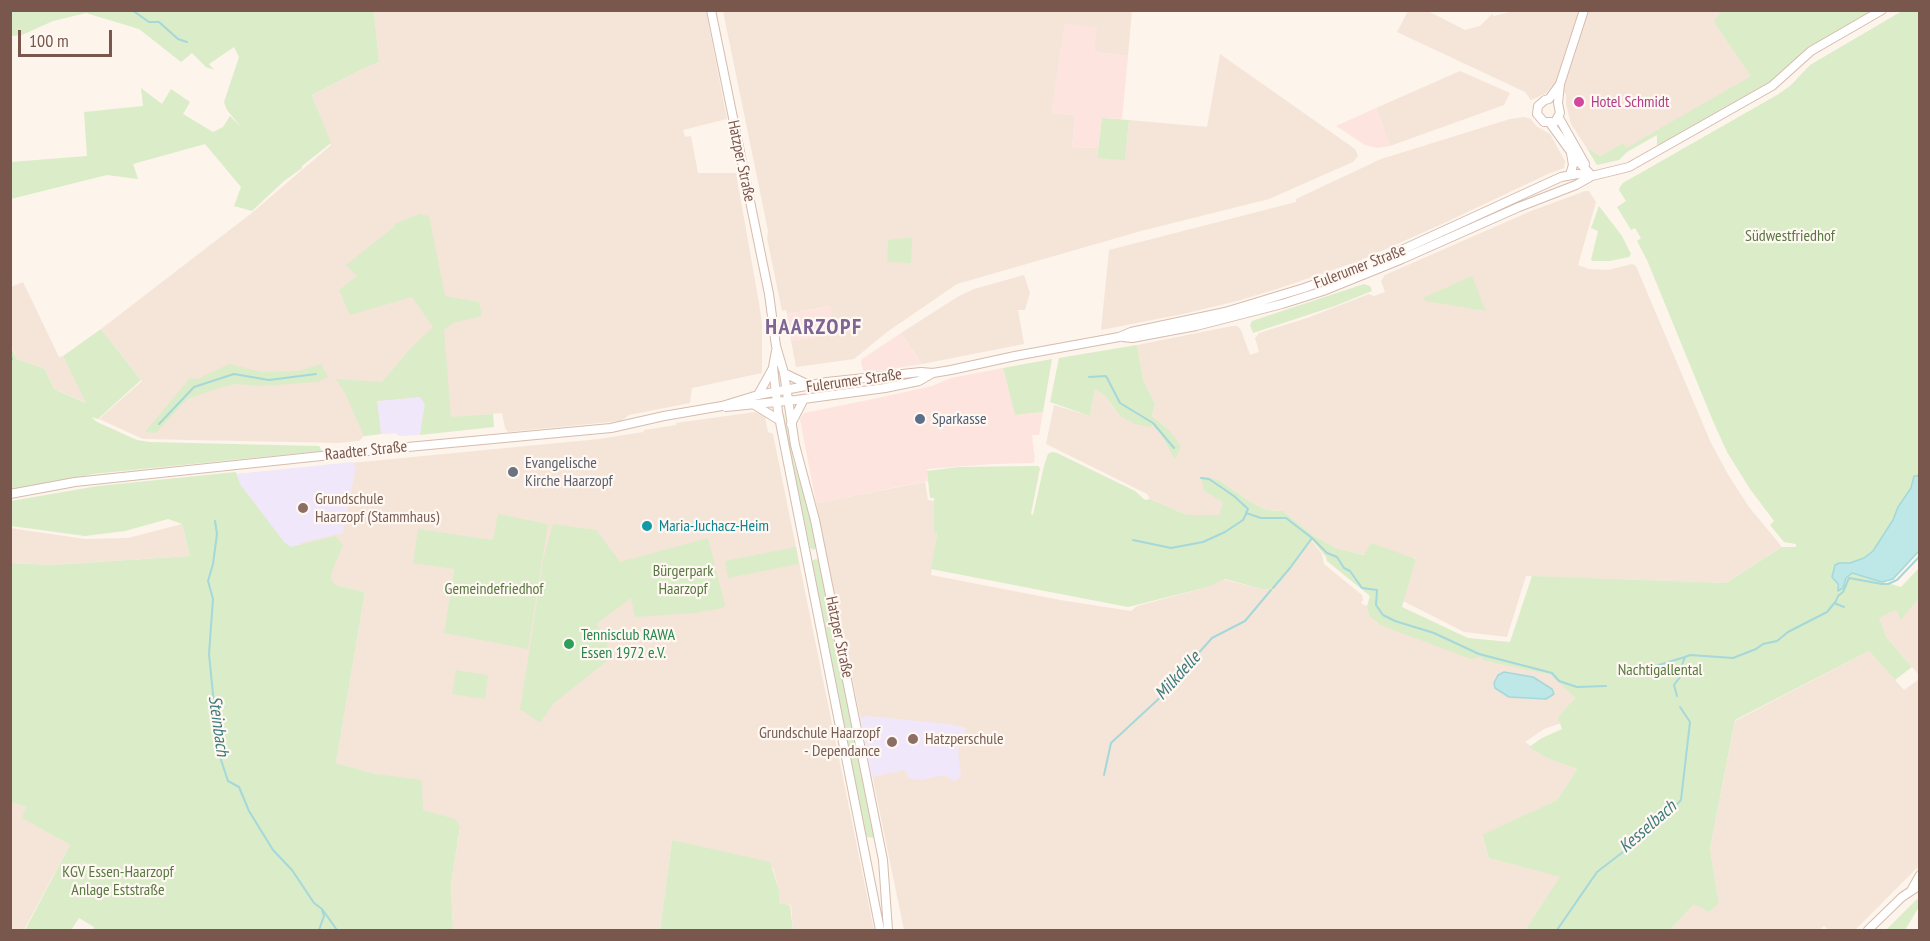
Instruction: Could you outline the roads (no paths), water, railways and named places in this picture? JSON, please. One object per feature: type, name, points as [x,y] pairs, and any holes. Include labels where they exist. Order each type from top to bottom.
[{"type":"main road","name":"Hatzper Straße","points":[[711,10],[769,294],[776,346],[784,373],[791,423],[815,520],[883,860],[888,930]]},
{"type":"main road","points":[[1584,10],[1560,84],[1558,104],[1559,118],[1592,176]]},
{"type":"main road","name":"Fulerumer Straße","points":[[1119,337],[1132,338],[1196,326],[1323,291],[1402,260],[1592,176],[1620,170],[1652,155],[1772,86],[1811,51],[1882,10]]},
{"type":"main road","points":[[1560,84],[1549,99],[1541,102],[1537,110],[1540,119],[1550,123],[1592,176]]},
{"type":"main road","points":[[1549,99],[1558,104]]},
{"type":"main road","points":[[1550,123],[1559,118]]},
{"type":"main road","points":[[1570,175],[1573,165],[1571,151]]},
{"type":"main road","name":"Fulerumer Straße","points":[[776,392],[847,379],[921,372],[933,373],[1119,337],[1131,332],[1225,312],[1345,274],[1399,253],[1545,183],[1570,175],[1592,176]]},
{"type":"main road","name":"Hatzper Straße","points":[[776,346],[773,366],[779,420],[880,930]]},
{"type":"main road","points":[[758,395],[773,366]]},
{"type":"main road","points":[[784,373],[810,386]]},
{"type":"main road","name":"Fulerumer Straße","points":[[787,401],[885,388],[919,381],[933,373]]},
{"type":"main road","points":[[885,376],[885,388]]},
{"type":"main road","name":"Raadter Straße","points":[[10,494],[85,481],[603,429],[722,406],[776,392]]},
{"type":"main road","points":[[791,423],[804,399]]},
{"type":"main road","name":"Raadter Straße","points":[[722,406],[734,407],[787,401]]},
{"type":"main road","points":[[753,404],[779,420]]},
{"type":"main road","points":[[1868,930],[1916,887],[1920,875]]},
{"type":"water","points":[[1914,476],[1919,476],[1919,551],[1893,579],[1882,582],[1852,573],[1846,578],[1843,588],[1838,591],[1838,584],[1832,577],[1835,565],[1864,558],[1873,551],[1911,488]]},
{"type":"water","points":[[1504,672],[1533,677],[1552,689],[1554,694],[1546,699],[1509,697],[1495,688],[1494,683],[1498,675]]},
{"type":"waterway","points":[[132,10],[149,22],[159,22],[178,39],[187,42]]},
{"type":"waterway","points":[[159,424],[194,387],[234,374],[269,380],[316,374]]},
{"type":"waterway","points":[[1089,377],[1106,376],[1120,403],[1153,423],[1174,448]]},
{"type":"waterway","name":"Kesselbach","points":[[1918,476],[1920,470]]},
{"type":"waterway","points":[[1201,478],[1209,479],[1234,496],[1248,509],[1246,513],[1261,518],[1286,518],[1327,553],[1337,557],[1362,588],[1377,590],[1376,605],[1383,615],[1434,633],[1479,654],[1552,673],[1559,681],[1577,687],[1606,686]]},
{"type":"waterway","points":[[1133,540],[1171,548],[1203,542],[1225,532],[1243,520],[1246,514]]},
{"type":"waterway","name":"Steinbach","points":[[215,521],[217,534],[208,581],[213,599],[209,654],[219,754],[228,781],[239,787],[249,811],[273,850],[292,870],[314,903],[322,909],[337,930]]},
{"type":"waterway","name":"Milkdelle","points":[[1273,588],[1312,538]]},
{"type":"waterway","name":"Kesselbach","points":[[1677,696],[1674,685],[1680,677],[1685,657],[1690,655],[1733,658],[1763,644],[1777,641],[1788,632],[1827,612],[1843,592],[1849,578],[1888,584],[1897,580],[1920,556]]},
{"type":"waterway","name":"Milkdelle","points":[[1104,775],[1111,743],[1179,680],[1212,638],[1245,621],[1271,590]]},
{"type":"waterway","points":[[1834,603],[1844,607]]},
{"type":"waterway","points":[[1623,676],[1685,657]]},
{"type":"waterway","name":"Kesselbach","points":[[1557,930],[1597,872],[1632,845],[1681,800],[1690,722],[1680,707]]},
{"type":"waterway","points":[[319,930],[324,916],[322,910]]},
{"type":"place","name":"Hotel Schmidt","points":[[1579,102]]},
{"type":"place","name":"Sparkasse","points":[[920,419]]},
{"type":"place","name":"Evangelische Kirche Haarzopf","points":[[513,472]]},
{"type":"place","name":"Grundschule Haarzopf (Stammhaus)","points":[[303,508]]},
{"type":"place","name":"Maria-Juchacz-Heim","points":[[647,526]]},
{"type":"place","name":"Tennisclub RAWA Essen 1972 e.V.","points":[[569,644]]},
{"type":"place","name":"Hatzperschule","points":[[913,739]]},
{"type":"place","name":"Grundschule Haarzopf - Dependance","points":[[892,742]]},
{"type":"district","name":"HAARZOPF","points":[[814,328]]},
{"type":"park label","name":"Südwestfriedhof","points":[[1790,236]]},
{"type":"park label","name":"Bürgerpark Haarzopf","points":[[683,580]]},
{"type":"park label","name":"Gemeindefriedhof","points":[[494,589]]},
{"type":"park label","name":"Nachtigallental","points":[[1660,670]]},
{"type":"park label","name":"KGV Essen-Haarzopf Anlage Eststraße","points":[[118,881]]}]
